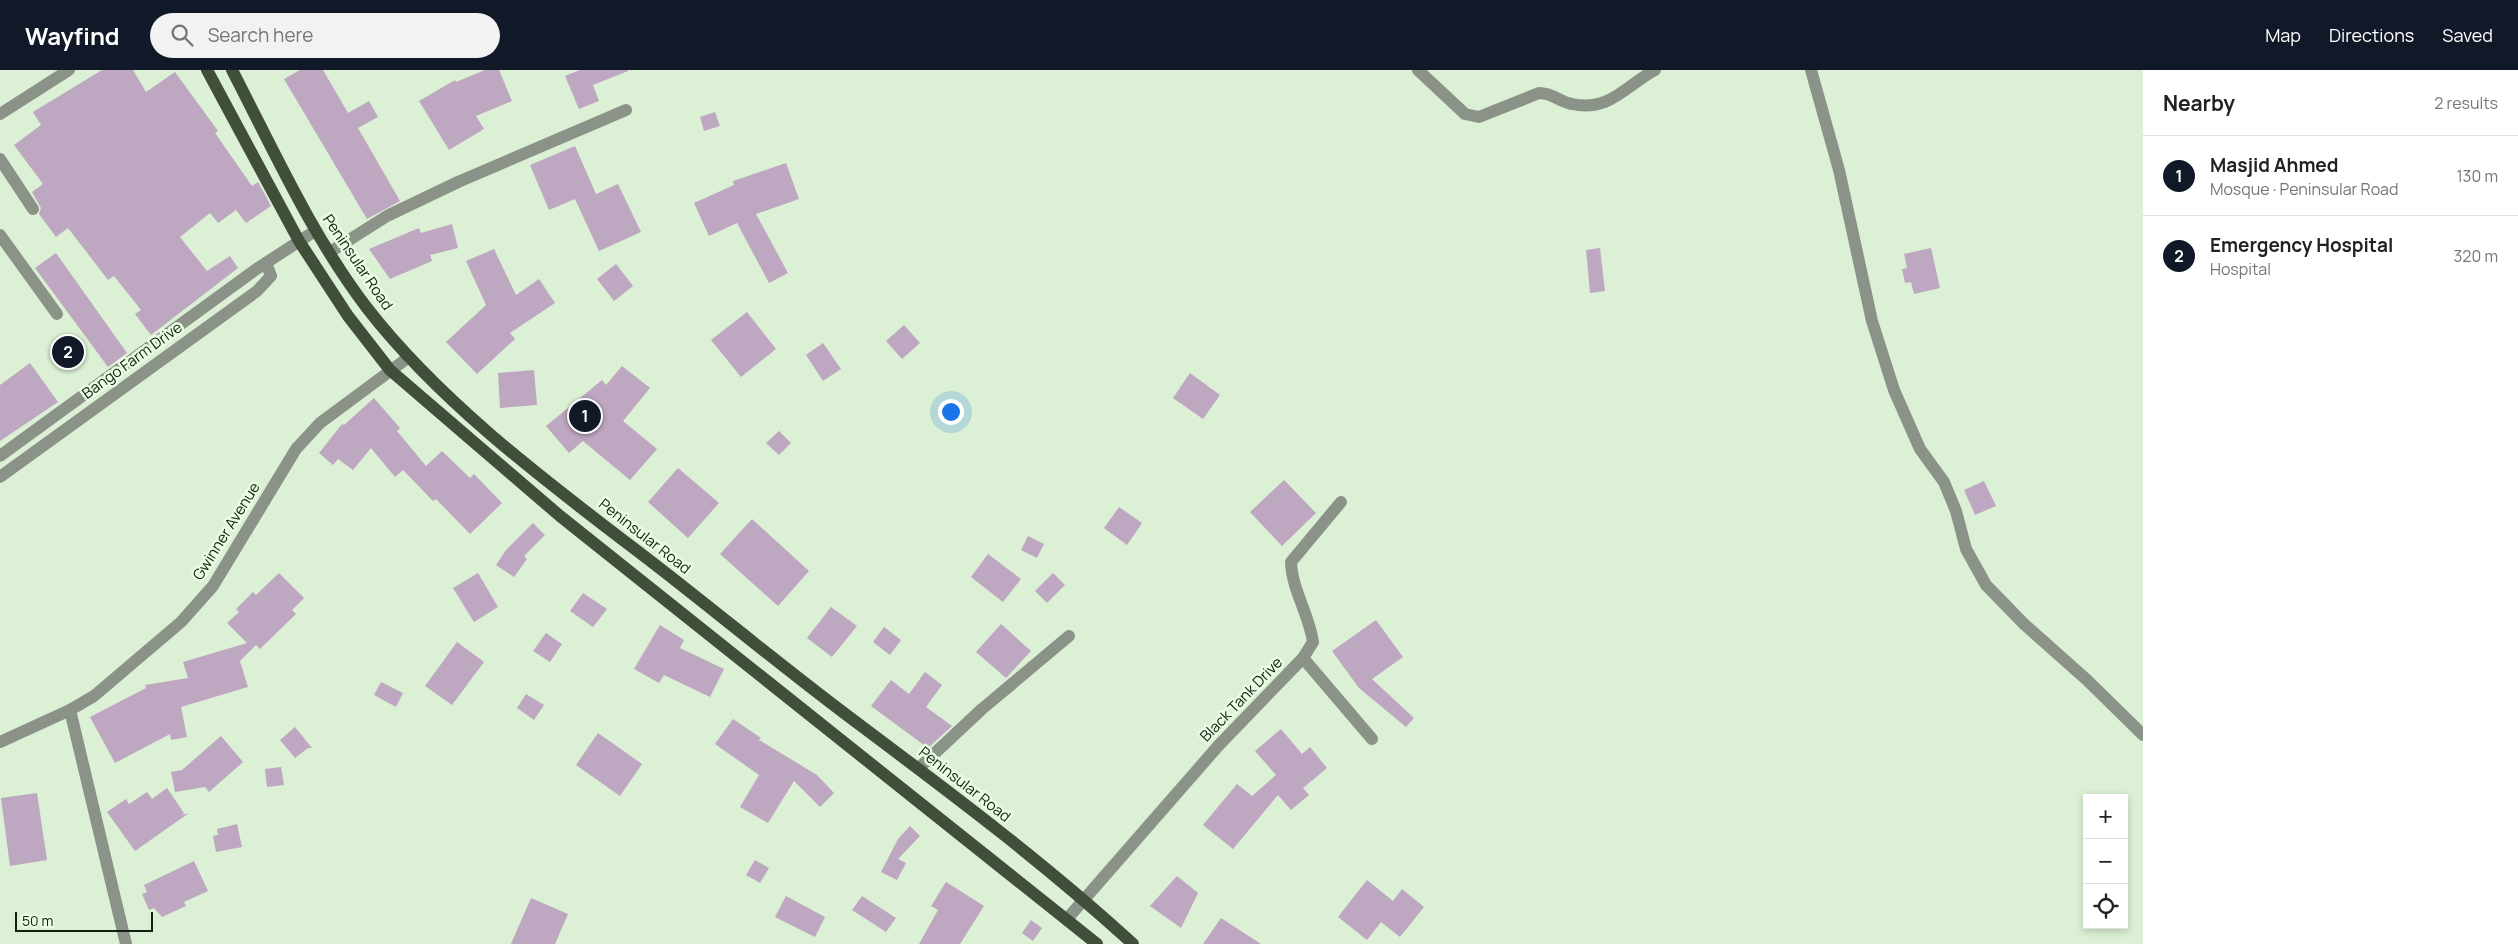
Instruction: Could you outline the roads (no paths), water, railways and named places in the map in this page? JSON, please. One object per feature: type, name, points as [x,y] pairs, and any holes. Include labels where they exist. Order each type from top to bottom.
[{"type":"main road","points":[[206,70],[299,240],[348,316],[390,370],[560,516],[1097,944]]},
{"type":"main road","name":"Peninsular Road","points":[[232,70],[315,231],[366,307],[409,357],[490,434],[863,728],[919,768],[1084,898],[1133,944]]},
{"type":"street","points":[[0,114],[69,70]]},
{"type":"street","points":[[1418,70],[1465,114],[1479,117],[1539,94],[1549,93],[1571,104],[1606,104],[1655,70]]},
{"type":"street","points":[[1811,70],[1839,170],[1872,321],[1894,390],[1920,449],[1944,482],[1956,511],[1966,549],[1986,585],[2024,624],[2087,680],[2143,736]]},
{"type":"street","points":[[330,252],[396,211],[458,182],[626,110]]},
{"type":"street","points":[[0,159],[33,209]]},
{"type":"street","points":[[0,456],[266,263],[315,231]]},
{"type":"street","points":[[0,235],[57,314]]},
{"type":"street","name":"Bango Farm Drive","points":[[0,477],[257,291],[271,276],[266,263]]},
{"type":"street","name":"Gwinner Avenue","points":[[0,742],[70,710],[94,696],[180,622],[213,586],[296,449],[320,423],[409,357]]},
{"type":"street","name":"Black Tank Drive","points":[[1067,919],[1219,745],[1303,658],[1313,642],[1308,621],[1292,580],[1291,562],[1341,502]]},
{"type":"street","points":[[919,768],[982,709],[1069,636]]},
{"type":"street","points":[[1303,658],[1372,739]]},
{"type":"street","points":[[70,710],[126,944]]},
{"type":"place","name":"Emergency Hospital","points":[[68,352]]},
{"type":"place","name":"Masjid Ahmed","points":[[585,416]]}]
